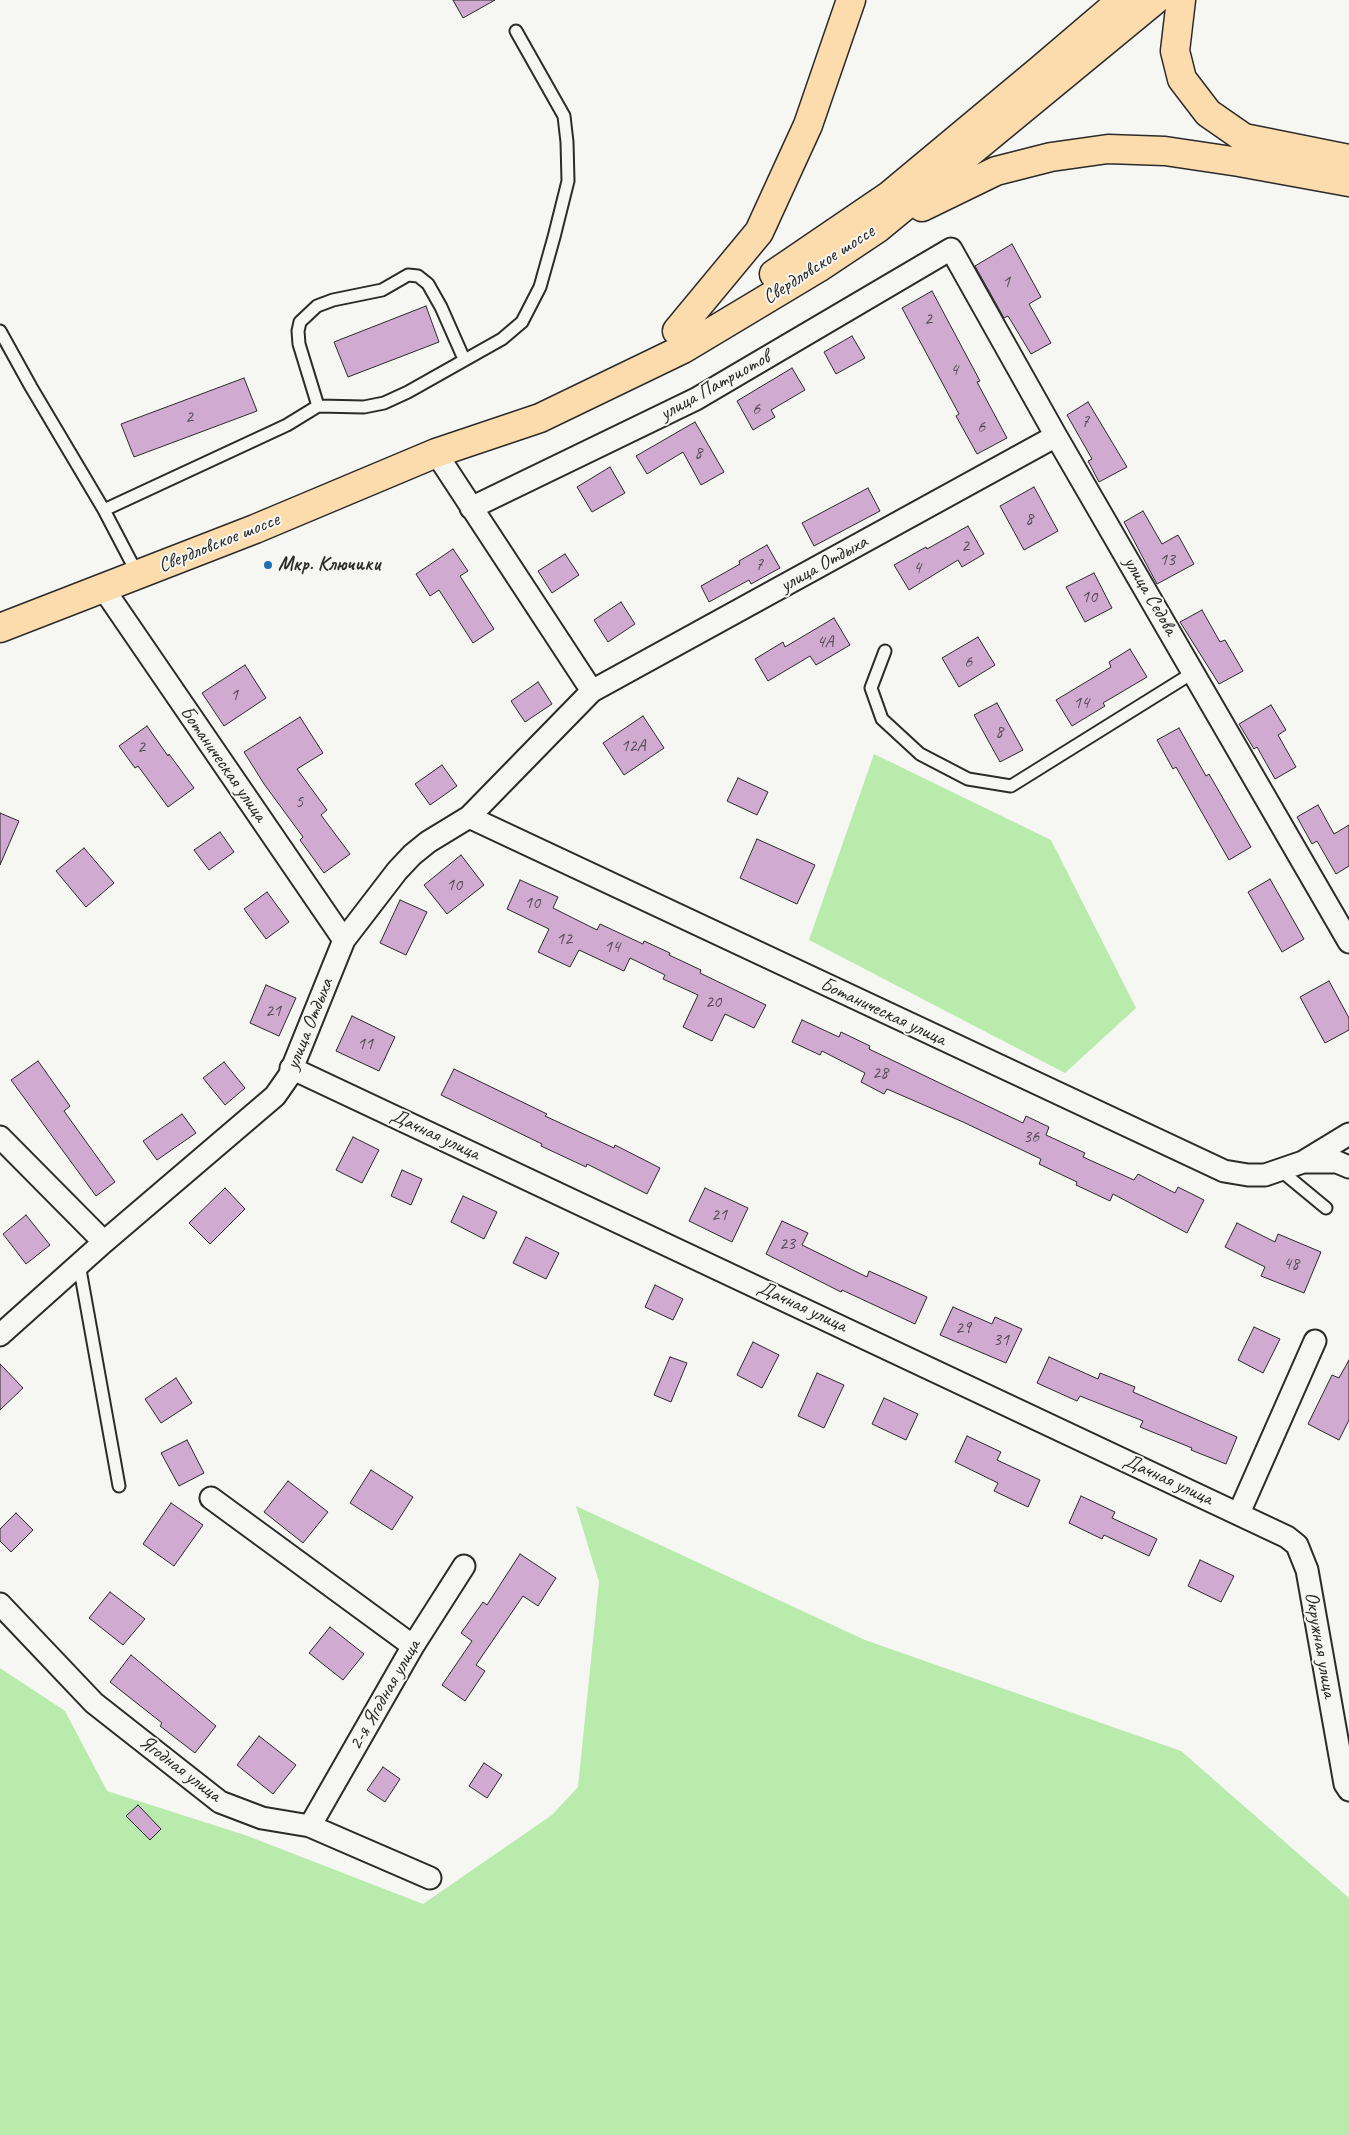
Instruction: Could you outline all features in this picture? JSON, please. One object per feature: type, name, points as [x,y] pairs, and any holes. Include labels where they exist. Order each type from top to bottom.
[{"type":"main road","points":[[677,331],[759,232],[808,125],[852,0]]},
{"type":"main road","name":"Свердловское шоссе","points":[[436,453],[539,399],[677,331],[774,274],[890,195],[1122,0]]},
{"type":"main road","name":"Свердловское шоссе","points":[[0,628],[255,529],[436,453],[540,418],[683,349],[818,268],[878,228],[1156,0]]},
{"type":"main road","points":[[1181,0],[1175,51],[1182,79],[1208,113],[1244,138],[1349,159]]},
{"type":"main road","points":[[878,228],[996,171],[1051,157],[1108,149],[1164,151],[1239,162],[1349,182]]},
{"type":"street","name":"улица Седова","points":[[951,249],[1056,436],[1349,942]]},
{"type":"street","name":"улица Патриотов","points":[[471,508],[696,399],[951,249]]},
{"type":"street","name":"улица Отдыха","points":[[0,1335],[104,1242],[275,1096],[289,1076],[344,940],[412,854],[469,817],[592,691],[1056,436]]},
{"type":"street","points":[[436,453],[592,691]]},
{"type":"street","name":"Ботаническая улица","points":[[103,588],[344,940]]},
{"type":"street","name":"Ботаническая улица","points":[[469,817],[1224,1171],[1248,1175],[1265,1175],[1303,1162]]},
{"type":"street","name":"Дачная улица","points":[[291,1068],[1239,1513],[1287,1537],[1297,1545],[1303,1558]]},
{"type":"street","points":[[1303,1162],[1349,1134]]},
{"type":"street","points":[[0,1137],[104,1242]]},
{"type":"street","points":[[1303,1162],[1337,1162],[1349,1167]]},
{"type":"street","points":[[1239,1513],[1315,1341]]},
{"type":"street","points":[[211,1498],[413,1646]]},
{"type":"street","name":"Окружная улица","points":[[1303,1558],[1307,1570],[1345,1784],[1349,1790]]},
{"type":"street","name":"2-я Ягодная улица","points":[[310,1826],[413,1646],[464,1566]]},
{"type":"street","name":"Ягодная улица","points":[[0,1604],[94,1703],[220,1802],[262,1818],[310,1826],[430,1878]]},
{"type":"lane","points":[[104,510],[287,426],[318,406],[364,407],[384,403],[408,392],[502,339],[522,322],[540,287],[568,181],[564,116],[516,31]]},
{"type":"lane","points":[[318,406],[299,344],[298,331],[300,322],[318,306],[333,300],[382,290],[408,275],[418,276],[428,284],[450,324],[464,359]]},
{"type":"lane","points":[[0,331],[104,510],[138,574]]},
{"type":"lane","points":[[885,651],[871,688],[882,719],[920,754],[960,775],[968,779],[1011,786],[1194,672]]},
{"type":"lane","points":[[1280,1170],[1326,1208]]},
{"type":"lane","points":[[79,1264],[119,1486]]},
{"type":"green space","points":[[874,754],[1051,840],[1136,1008],[1065,1073],[809,940]]},
{"type":"green space","points":[[576,1506],[865,1640],[1181,1751],[1349,1898],[1349,2135],[0,2135],[0,1668],[65,1711],[107,1791],[245,1835],[423,1904],[552,1815],[578,1787],[599,1582]]},
{"type":"building","points":[[453,0],[495,0],[463,18]]},
{"type":"building","points":[[1012,244],[1041,297],[1029,304],[1051,343],[1031,354],[1008,316],[1004,318],[975,266]]},
{"type":"building","points":[[932,291],[980,381],[977,382],[1007,438],[977,454],[956,416],[959,414],[902,308]]},
{"type":"building","points":[[426,306],[439,342],[348,377],[334,342]]},
{"type":"building","points":[[852,336],[865,358],[836,374],[824,352]]},
{"type":"building","points":[[792,368],[805,390],[771,410],[775,417],[753,430],[737,401]]},
{"type":"building","points":[[244,378],[257,411],[134,457],[121,424]]},
{"type":"building","points":[[1088,402],[1127,467],[1099,482],[1088,461],[1092,459],[1067,415]]},
{"type":"building","points":[[695,422],[724,472],[701,485],[683,452],[647,474],[636,456]]},
{"type":"building","points":[[610,467],[625,493],[592,512],[577,487]]},
{"type":"building","points":[[1034,487],[1058,531],[1024,550],[1000,506]]},
{"type":"building","points":[[868,488],[880,511],[814,546],[802,523]]},
{"type":"building","points":[[1143,511],[1162,544],[1178,535],[1194,564],[1157,584],[1124,522]]},
{"type":"building","points":[[968,526],[984,554],[962,567],[958,560],[909,590],[894,565]]},
{"type":"building","points":[[767,545],[780,568],[751,584],[749,580],[709,602],[701,586],[740,564],[739,561]]},
{"type":"building","points":[[453,549],[468,571],[460,576],[494,629],[473,643],[439,590],[430,596],[416,574]]},
{"type":"building","points":[[565,554],[579,575],[552,593],[538,571]]},
{"type":"building","points":[[1094,573],[1112,608],[1085,622],[1066,587]]},
{"type":"building","points":[[621,602],[635,624],[608,642],[594,620]]},
{"type":"building","points":[[1202,610],[1220,642],[1225,640],[1243,671],[1219,684],[1180,622]]},
{"type":"building","points":[[834,618],[850,645],[816,665],[810,656],[768,681],[755,659],[783,642],[785,647]]},
{"type":"building","points":[[978,637],[995,665],[959,687],[942,658]]},
{"type":"building","points":[[1130,649],[1147,677],[1103,703],[1105,706],[1072,726],[1056,700],[1111,667],[1109,662]]},
{"type":"building","points":[[245,665],[266,698],[224,726],[202,693]]},
{"type":"building","points":[[538,682],[552,704],[525,722],[511,701]]},
{"type":"building","points":[[997,703],[1023,750],[1000,762],[974,715]]},
{"type":"building","points":[[1271,705],[1286,730],[1278,735],[1296,767],[1275,779],[1257,747],[1254,749],[1239,724]]},
{"type":"building","points":[[643,716],[664,748],[624,775],[603,743]]},
{"type":"building","points":[[300,717],[323,753],[297,769],[327,810],[321,815],[350,854],[324,873],[300,840],[303,837],[264,784],[244,752]]},
{"type":"building","points":[[147,726],[194,788],[168,807],[138,766],[135,768],[119,746]]},
{"type":"building","points":[[1179,728],[1206,776],[1209,774],[1251,847],[1229,860],[1176,767],[1173,769],[1157,740]]},
{"type":"building","points":[[442,765],[457,786],[430,805],[415,784]]},
{"type":"building","points":[[738,778],[768,792],[757,815],[727,801]]},
{"type":"building","points":[[1318,805],[1334,834],[1349,825],[1349,866],[1336,874],[1317,841],[1312,844],[1297,817]]},
{"type":"building","points":[[0,813],[19,821],[0,865]]},
{"type":"building","points":[[220,832],[234,852],[209,870],[194,850]]},
{"type":"building","points":[[757,839],[815,865],[797,904],[740,878]]},
{"type":"building","points":[[84,848],[114,883],[86,907],[56,871]]},
{"type":"building","points":[[461,855],[484,885],[447,914],[424,885]]},
{"type":"building","points":[[1270,879],[1304,939],[1282,952],[1248,892]]},
{"type":"building","points":[[520,880],[558,897],[553,908],[597,930],[600,924],[643,944],[644,941],[701,970],[700,973],[766,1005],[754,1028],[725,1014],[712,1041],[683,1027],[698,995],[663,979],[665,975],[630,958],[624,971],[579,950],[570,967],[538,952],[549,929],[507,909]]},
{"type":"building","points":[[267,892],[289,922],[266,939],[244,909]]},
{"type":"building","points":[[400,900],[427,912],[406,955],[380,943]]},
{"type":"building","points":[[1329,981],[1349,1018],[1349,1030],[1325,1043],[1300,997]]},
{"type":"building","points":[[266,985],[296,998],[279,1036],[250,1023]]},
{"type":"building","points":[[352,1016],[395,1037],[379,1071],[336,1051]]},
{"type":"building","points":[[802,1020],[839,1037],[841,1032],[870,1046],[869,1049],[1023,1123],[1026,1116],[1049,1127],[1046,1135],[1085,1153],[1083,1157],[1134,1180],[1138,1174],[1175,1193],[1178,1187],[1204,1200],[1187,1233],[1113,1194],[1110,1201],[1076,1185],[1077,1182],[1039,1164],[1041,1159],[887,1089],[884,1094],[861,1082],[865,1073],[822,1051],[820,1055],[792,1042]]},
{"type":"building","points":[[38,1061],[70,1106],[64,1111],[115,1182],[96,1196],[11,1080]]},
{"type":"building","points":[[224,1062],[245,1088],[225,1105],[203,1078]]},
{"type":"building","points":[[454,1069],[547,1114],[545,1116],[614,1148],[615,1145],[660,1168],[647,1194],[587,1164],[586,1167],[541,1146],[542,1144],[441,1095]]},
{"type":"building","points":[[182,1114],[196,1133],[157,1160],[143,1141]]},
{"type":"building","points":[[353,1137],[379,1150],[362,1183],[336,1170]]},
{"type":"building","points":[[402,1170],[422,1179],[411,1205],[391,1196]]},
{"type":"building","points":[[225,1188],[245,1209],[210,1244],[189,1223]]},
{"type":"building","points":[[705,1188],[748,1208],[732,1242],[689,1221]]},
{"type":"building","points":[[463,1196],[497,1212],[484,1239],[451,1222]]},
{"type":"building","points":[[26,1215],[50,1245],[26,1264],[3,1234]]},
{"type":"building","points":[[782,1221],[808,1233],[802,1245],[867,1277],[869,1271],[927,1297],[915,1324],[842,1290],[841,1292],[766,1254]]},
{"type":"building","points":[[1237,1223],[1275,1242],[1278,1234],[1321,1252],[1304,1293],[1261,1276],[1265,1267],[1225,1247]]},
{"type":"building","points":[[526,1237],[559,1253],[546,1279],[513,1263]]},
{"type":"building","points":[[655,1285],[683,1299],[673,1320],[645,1307]]},
{"type":"building","points":[[953,1307],[992,1324],[995,1317],[1022,1329],[1006,1363],[940,1335]]},
{"type":"building","points":[[1254,1327],[1280,1339],[1263,1373],[1238,1360]]},
{"type":"building","points":[[753,1342],[779,1355],[762,1388],[737,1375]]},
{"type":"building","points":[[670,1357],[687,1363],[671,1402],[654,1395]]},
{"type":"building","points":[[1049,1357],[1098,1379],[1100,1373],[1135,1387],[1133,1392],[1237,1437],[1226,1464],[1140,1427],[1143,1421],[1080,1396],[1077,1401],[1037,1383]]},
{"type":"building","points":[[1349,1360],[1349,1420],[1339,1440],[1308,1424],[1332,1375],[1339,1378]]},
{"type":"building","points":[[0,1364],[23,1388],[0,1410]]},
{"type":"building","points":[[817,1373],[844,1385],[824,1428],[798,1416]]},
{"type":"building","points":[[176,1378],[192,1403],[161,1423],[145,1399]]},
{"type":"building","points":[[884,1398],[918,1414],[906,1440],[872,1424]]},
{"type":"building","points":[[967,1436],[1001,1452],[997,1460],[1040,1480],[1028,1507],[994,1491],[998,1483],[955,1462]]},
{"type":"building","points":[[187,1440],[204,1473],[179,1486],[161,1453]]},
{"type":"building","points":[[371,1470],[413,1497],[392,1530],[350,1503]]},
{"type":"building","points":[[288,1481],[328,1512],[303,1543],[264,1512]]},
{"type":"building","points":[[1081,1496],[1115,1512],[1112,1518],[1157,1539],[1149,1556],[1104,1535],[1102,1539],[1069,1523]]},
{"type":"building","points":[[171,1503],[203,1525],[174,1566],[143,1544]]},
{"type":"building","points":[[16,1513],[33,1530],[11,1552],[0,1541],[0,1529]]},
{"type":"building","points":[[520,1554],[556,1578],[538,1606],[523,1596],[476,1665],[485,1671],[465,1701],[442,1685],[472,1641],[461,1633],[483,1602],[487,1605]]},
{"type":"building","points":[[1200,1560],[1234,1576],[1221,1602],[1188,1586]]},
{"type":"building","points":[[110,1592],[145,1619],[123,1645],[89,1618]]},
{"type":"building","points":[[330,1627],[364,1654],[343,1680],[309,1653]]},
{"type":"building","points":[[131,1655],[216,1726],[195,1753],[160,1726],[162,1723],[110,1682]]},
{"type":"building","points":[[259,1736],[296,1765],[273,1794],[237,1765]]},
{"type":"building","points":[[484,1763],[502,1775],[487,1798],[469,1786]]},
{"type":"building","points":[[383,1767],[400,1779],[385,1802],[367,1790]]},
{"type":"building","points":[[138,1805],[161,1829],[150,1840],[126,1816]]},
{"type":"place","name":"Мкр. Ключики","points":[[268,565]]}]
